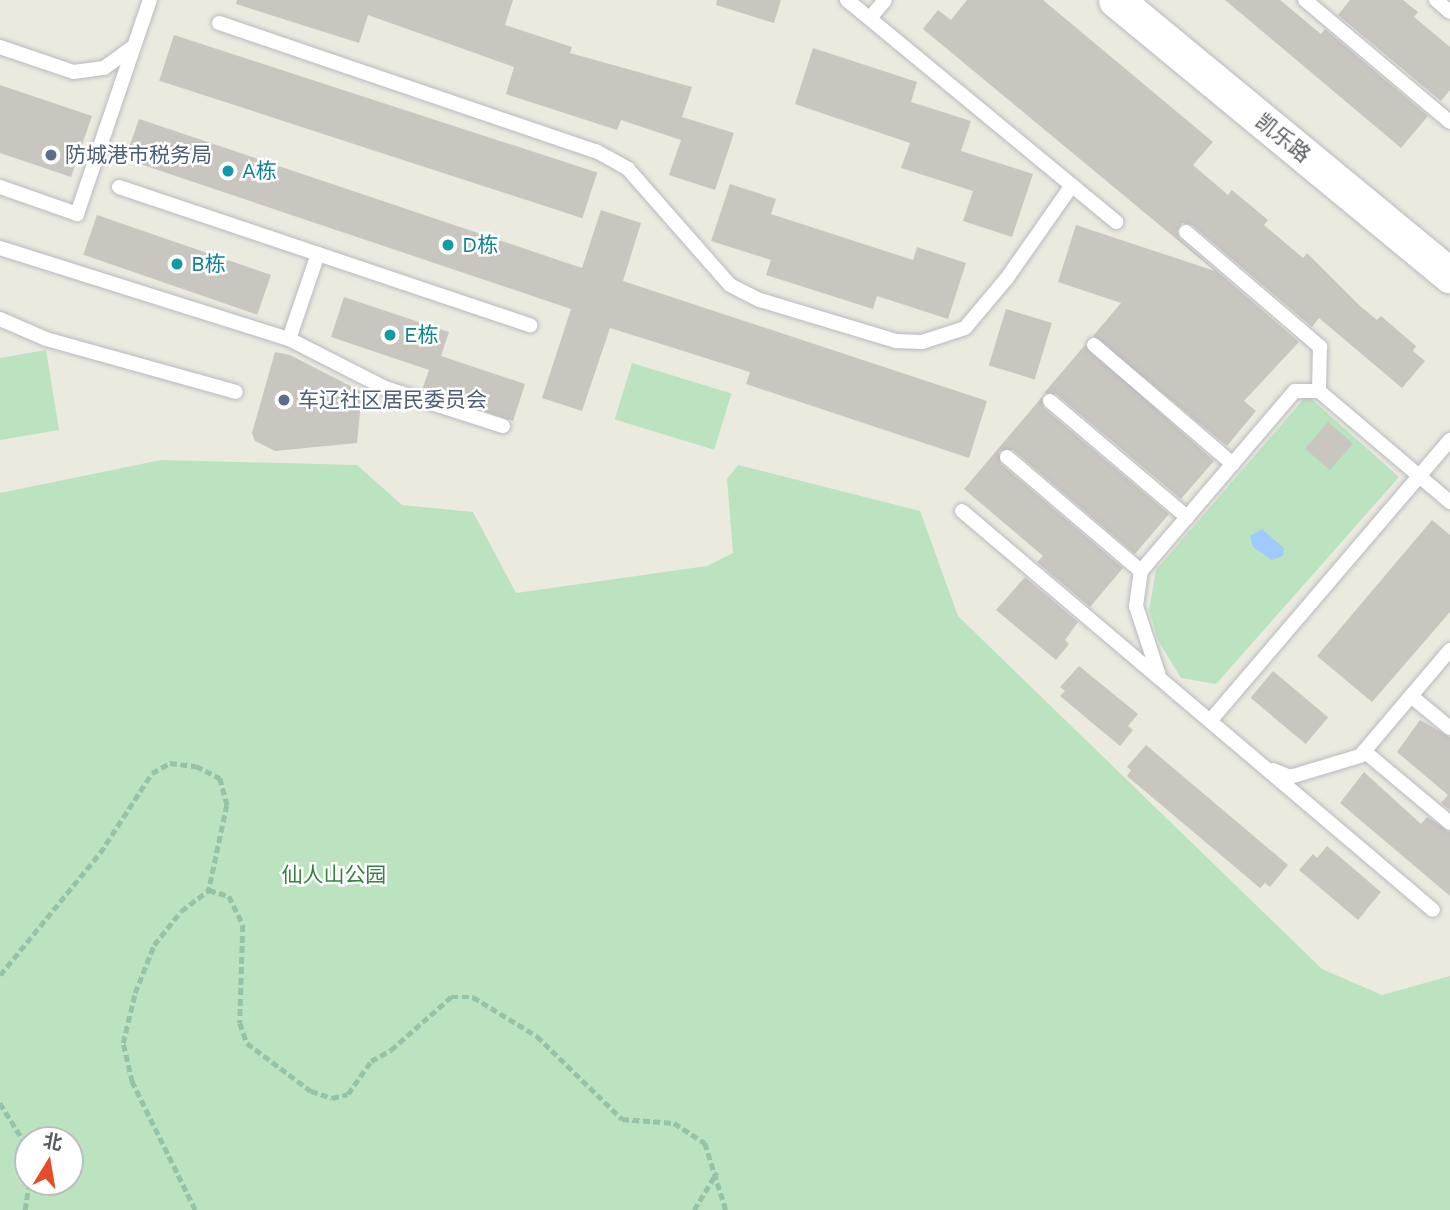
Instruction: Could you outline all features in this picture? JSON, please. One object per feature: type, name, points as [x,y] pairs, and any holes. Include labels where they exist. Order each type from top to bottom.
[{"type":"street","name":"凯乐路","points":[[1116,0],[1450,275]]},
{"type":"lane","points":[[0,187],[77,214],[149,0]]},
{"type":"lane","points":[[847,0],[1116,222]]},
{"type":"lane","points":[[870,18],[885,0]]},
{"type":"lane","points":[[1305,0],[1450,122]]},
{"type":"lane","points":[[1436,0],[1450,12]]},
{"type":"lane","points":[[219,23],[596,151],[628,169],[730,285],[760,300],[896,341],[922,342],[965,328],[1007,278],[1072,185]]},
{"type":"lane","points":[[0,47],[74,72],[104,68],[134,46]]},
{"type":"lane","points":[[118,187],[530,325]]},
{"type":"lane","points":[[1186,232],[1320,347],[1319,391]]},
{"type":"lane","points":[[0,248],[289,339],[385,388],[503,426]]},
{"type":"lane","points":[[289,339],[318,254]]},
{"type":"lane","points":[[0,319],[46,340],[236,392]]},
{"type":"lane","points":[[1094,345],[1233,464]]},
{"type":"lane","points":[[1160,680],[1136,606],[1142,571],[1295,391],[1319,391],[1450,502]]},
{"type":"lane","points":[[1050,401],[1188,517]]},
{"type":"lane","points":[[1210,721],[1450,440]]},
{"type":"lane","points":[[1007,457],[1142,571]]},
{"type":"lane","points":[[962,511],[1433,910]]},
{"type":"lane","points":[[1262,766],[1290,777],[1325,770],[1364,751],[1450,650]]},
{"type":"lane","points":[[1411,696],[1450,729]]},
{"type":"lane","points":[[1364,751],[1450,823]]},
{"type":"path","points":[[0,975],[100,853],[152,774],[170,763],[196,766],[220,778],[227,806],[209,890],[181,911],[153,945],[135,993],[123,1043],[132,1082],[195,1210]]},
{"type":"path","points":[[209,890],[229,896],[243,925],[240,1023],[247,1043],[310,1091],[332,1098],[348,1094],[371,1061],[391,1050],[451,997],[473,997],[537,1036],[621,1119],[674,1123],[705,1143],[717,1171],[726,1210]]},
{"type":"path","points":[[0,1103],[14,1126]]},
{"type":"path","points":[[694,1210],[717,1171]]},
{"type":"green space","points":[[46,350],[59,430],[0,440],[0,358]]},
{"type":"green space","points":[[632,363],[731,393],[714,450],[615,419]]},
{"type":"green space","points":[[1307,395],[1399,477],[1216,684],[1181,678],[1158,640],[1149,610],[1156,570]]},
{"type":"green space","name":"仙人山公园","points":[[161,460],[357,465],[402,505],[473,512],[516,593],[707,566],[733,553],[727,479],[738,465],[920,511],[958,616],[1322,969],[1382,995],[1450,976],[1450,1210],[0,1210],[0,493]]},
{"type":"water","points":[[1262,529],[1284,548],[1283,556],[1272,560],[1253,547],[1250,536]]},
{"type":"building","points":[[237,0],[513,0],[505,25],[572,47],[570,53],[692,87],[682,117],[734,133],[715,190],[669,175],[681,140],[621,120],[617,130],[506,94],[514,67],[368,15],[359,43],[236,4]]},
{"type":"building","points":[[717,0],[781,0],[774,23],[716,5]]},
{"type":"building","points":[[967,0],[1043,0],[1213,142],[1193,165],[1228,195],[1232,190],[1268,220],[1264,225],[1303,258],[1307,253],[1360,306],[1377,320],[1381,316],[1416,346],[1413,351],[1425,361],[1402,388],[1319,318],[1312,327],[1192,225],[1182,223],[1177,231],[1180,239],[1299,342],[1244,401],[1256,411],[1227,446],[1093,336],[1121,303],[1058,282],[1076,225],[1215,271],[923,29],[938,10],[951,20]]},
{"type":"building","points":[[1225,0],[1280,0],[1321,34],[1325,29],[1428,116],[1401,148]]},
{"type":"building","points":[[1350,0],[1403,0],[1418,12],[1414,17],[1450,47],[1450,90],[1441,101],[1338,15]]},
{"type":"building","points":[[174,35],[597,173],[582,218],[159,81]]},
{"type":"building","points":[[813,48],[917,82],[911,102],[971,121],[961,151],[1033,174],[1012,237],[963,221],[973,191],[901,168],[910,143],[795,104]]},
{"type":"building","points":[[0,85],[92,116],[71,177],[0,153]]},
{"type":"building","points":[[139,119],[582,268],[601,210],[641,223],[623,281],[987,401],[969,458],[746,384],[750,372],[610,328],[582,411],[542,398],[571,309],[125,159]]},
{"type":"building","points":[[730,184],[776,199],[771,214],[913,260],[917,247],[966,263],[948,319],[877,296],[873,309],[766,275],[771,260],[711,241]]},
{"type":"building","name":"B栋","points":[[97,215],[271,275],[257,315],[83,255]]},
{"type":"building","points":[[344,297],[449,332],[441,356],[525,384],[513,421],[422,390],[429,370],[331,337]]},
{"type":"building","points":[[1006,309],[1052,323],[1035,379],[989,365]]},
{"type":"building","points":[[1085,345],[1214,461],[1181,499],[1056,394],[1044,393]]},
{"type":"building","points":[[275,352],[290,355],[362,392],[357,443],[275,451],[255,441],[252,433]]},
{"type":"building","points":[[1042,397],[1044,408],[1169,514],[1135,554],[1013,450],[999,451],[1001,464],[1123,568],[1090,607],[1037,562],[1043,556],[964,489]]},
{"type":"building","points":[[1328,422],[1353,444],[1330,470],[1305,448]]},
{"type":"building","points":[[1432,520],[1450,535],[1450,612],[1372,702],[1317,656]]},
{"type":"building","points":[[1025,577],[1078,622],[1065,640],[1069,644],[1056,660],[996,610]]},
{"type":"building","points":[[1079,666],[1138,714],[1128,726],[1133,730],[1120,746],[1060,696],[1065,691],[1060,687]]},
{"type":"building","points":[[1273,671],[1328,717],[1306,744],[1251,698]]},
{"type":"building","points":[[1420,720],[1450,737],[1450,810],[1441,803],[1448,795],[1397,752]]},
{"type":"building","points":[[1146,745],[1288,865],[1270,887],[1265,883],[1260,888],[1127,776],[1131,770],[1127,767]]},
{"type":"building","points":[[1364,772],[1421,824],[1427,817],[1450,832],[1450,896],[1340,803]]},
{"type":"building","points":[[1327,846],[1381,892],[1358,920],[1299,870],[1313,854],[1317,858]]},
{"type":"place","name":"防城港市税务局","points":[[51,155]]},
{"type":"place","name":"A栋","points":[[228,171]]},
{"type":"place","name":"D栋","points":[[448,245]]},
{"type":"place","name":"B栋","points":[[177,264]]},
{"type":"place","name":"E栋","points":[[390,335]]},
{"type":"place","name":"车辽社区居民委员会","points":[[284,400]]}]
